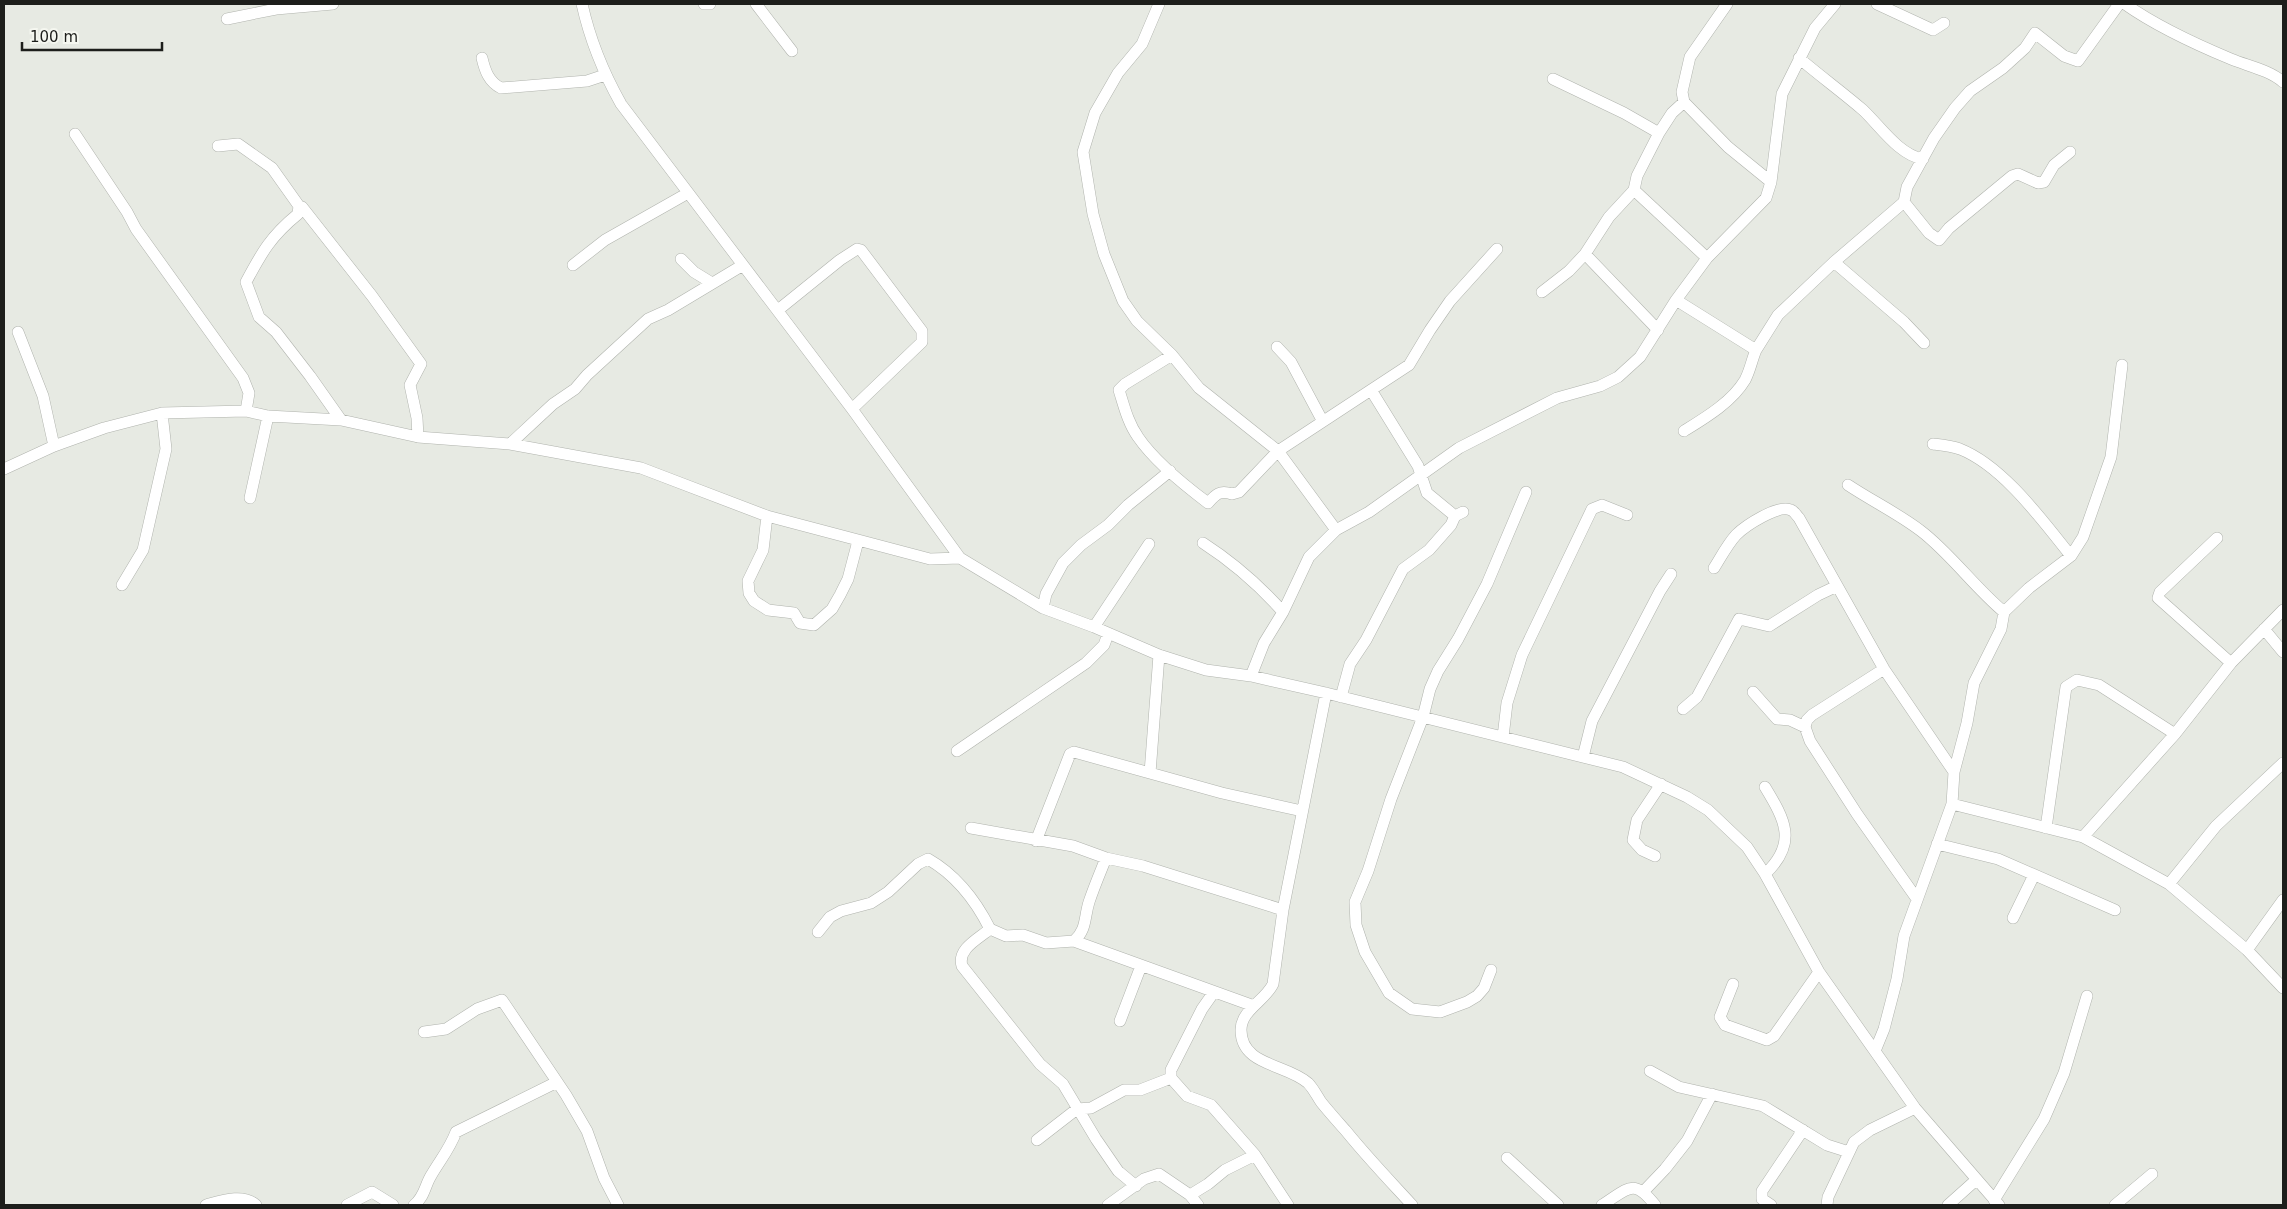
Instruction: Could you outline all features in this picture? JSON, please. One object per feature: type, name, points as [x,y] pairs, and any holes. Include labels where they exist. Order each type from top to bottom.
[{"type":"street","points":[[227,19],[273,6],[333,4]]},
{"type":"street","points":[[582,4],[590,36],[605,75],[621,104],[852,409],[960,558],[1043,608],[1094,627],[1159,655],[1206,670],[1251,676],[1326,693],[1623,767],[1661,784],[1708,810],[1747,847],[1765,874],[1819,972],[1916,1108],[1976,1180],[1997,1202],[2044,1119],[2064,1073],[2087,996]]},
{"type":"street","points":[[704,4],[710,4]]},
{"type":"street","points":[[756,4],[792,51]]},
{"type":"street","points":[[1159,4],[1142,44],[1118,73],[1095,113],[1083,152],[1093,214],[1104,254],[1123,301],[1137,322],[1172,355],[1199,388],[1278,451],[1336,530]]},
{"type":"street","points":[[1727,4],[1690,57],[1682,92],[1684,102],[1728,147],[1771,182]]},
{"type":"street","points":[[1251,676],[1264,643],[1283,612],[1309,557],[1336,530],[1369,512],[1421,477],[1459,448],[1557,398],[1600,386],[1618,377],[1640,357],[1676,300],[1707,258],[1766,198],[1771,182],[1782,94],[1815,28],[1835,4]]},
{"type":"street","points":[[1877,4],[1933,30],[1944,22]]},
{"type":"street","points":[[1684,431],[1708,416],[1736,392],[1745,379],[1756,350],[1778,315],[1834,262],[1904,202],[1908,186],[1934,138],[1970,91],[2003,68],[2025,48],[2035,33],[2064,56],[2078,61],[2119,4]]},
{"type":"street","points":[[2125,4],[2152,23],[2231,59],[2255,67],[2283,82]]},
{"type":"street","points":[[482,58],[485,70],[493,84],[501,88],[587,81],[605,75]]},
{"type":"street","points":[[1799,58],[1863,110],[1900,146],[1915,158],[1923,159]]},
{"type":"street","points":[[1553,79],[1624,113],[1659,133]]},
{"type":"street","points":[[1542,292],[1569,271],[1585,254],[1609,217],[1634,190],[1637,176],[1659,133],[1672,113],[1684,102]]},
{"type":"street","points":[[75,134],[127,212],[136,229],[243,378],[249,392],[246,411]]},
{"type":"street","points":[[218,146],[238,144],[272,168],[299,206],[302,207],[372,296],[421,364],[410,385],[417,418],[418,436]]},
{"type":"street","points":[[1904,202],[1929,233],[1938,240],[1949,228],[2012,176],[2018,174],[2038,183],[2044,182],[2054,165],[2070,152]]},
{"type":"street","points":[[1634,190],[1707,258]]},
{"type":"street","points":[[573,265],[605,240],[688,193]]},
{"type":"street","points":[[299,206],[298,214],[283,226],[266,245],[246,282],[260,317],[276,332],[341,420]]},
{"type":"street","points":[[778,310],[840,260],[857,249],[861,250],[922,331],[922,342],[852,409]]},
{"type":"street","points":[[1172,355],[1124,384],[1119,390],[1126,414],[1138,437],[1170,471],[1208,502],[1218,492],[1232,494],[1239,492],[1278,451],[1322,420],[1409,365],[1450,301],[1497,249]]},
{"type":"street","points":[[1585,254],[1658,330]]},
{"type":"street","points":[[681,259],[694,272],[712,283]]},
{"type":"street","points":[[1834,262],[1904,322],[1924,343]]},
{"type":"street","points":[[510,444],[552,404],[575,389],[587,375],[648,319],[668,310],[743,265]]},
{"type":"street","points":[[1676,300],[1756,350]]},
{"type":"street","points":[[18,332],[43,396],[54,446]]},
{"type":"street","points":[[1277,347],[1291,362],[1322,420]]},
{"type":"street","points":[[1875,1050],[1884,1029],[1897,979],[1904,936],[1952,804],[1954,772],[1967,723],[1974,683],[2001,629],[2004,612],[2029,588],[2071,556],[2083,537],[2110,457],[2122,365]]},
{"type":"street","points":[[1341,697],[1350,664],[1366,640],[1403,569],[1429,550],[1459,514],[1427,493],[1418,466],[1371,390]]},
{"type":"street","points":[[4,468],[54,446],[104,428],[162,413],[246,411],[268,416],[341,420],[418,436],[510,444],[641,468],[767,516],[930,559],[960,558]]},
{"type":"street","points":[[122,585],[143,550],[166,449],[162,413]]},
{"type":"street","points":[[250,498],[268,416]]},
{"type":"street","points":[[1933,444],[1959,449],[1980,460],[2004,480],[2041,519],[2071,556]]},
{"type":"street","points":[[1043,608],[1046,594],[1063,563],[1081,545],[1108,525],[1128,505],[1170,471]]},
{"type":"street","points":[[1848,486],[1920,531],[1957,565],[1985,596],[2004,612]]},
{"type":"street","points":[[1491,970],[1484,988],[1477,996],[1467,1002],[1440,1012],[1412,1009],[1390,993],[1365,952],[1356,925],[1355,902],[1368,871],[1391,800],[1423,717],[1430,689],[1438,671],[1458,639],[1487,584],[1526,492]]},
{"type":"street","points":[[1504,737],[1507,703],[1522,655],[1592,509],[1602,505],[1627,515]]},
{"type":"street","points":[[1714,568],[1738,533],[1761,517],[1784,508],[1792,510],[1799,518],[1884,669],[1954,772]]},
{"type":"street","points":[[767,516],[763,550],[748,581],[748,593],[754,601],[768,610],[794,613],[800,623],[814,625],[832,609],[848,579],[858,540]]},
{"type":"street","points":[[2217,538],[2160,592],[2158,598],[2231,663]]},
{"type":"street","points":[[1203,543],[1225,557],[1258,584],[1283,612]]},
{"type":"street","points":[[1094,627],[1149,544]]},
{"type":"street","points":[[1583,757],[1592,721],[1671,574]]},
{"type":"street","points":[[1682,709],[1697,697],[1740,619],[1770,626],[1818,595],[1837,586]]},
{"type":"street","points":[[2083,837],[2175,734],[2231,663],[2283,610]]},
{"type":"street","points":[[2264,629],[2283,652]]},
{"type":"street","points":[[957,751],[1086,663],[1104,645],[1108,634]]},
{"type":"street","points":[[1150,773],[1159,655]]},
{"type":"street","points":[[1884,669],[1812,715],[1807,720],[1805,728],[1810,741],[1857,814],[1917,899]]},
{"type":"street","points":[[2046,828],[2066,687],[2077,680],[2099,685],[2175,734]]},
{"type":"street","points":[[1753,692],[1777,719],[1790,720],[1805,728]]},
{"type":"street","points":[[1326,693],[1283,910],[1273,984],[1268,994],[1243,1019],[1241,1031],[1246,1045],[1254,1058],[1294,1073],[1309,1084],[1350,1137],[1412,1205]]},
{"type":"street","points":[[1036,841],[1072,752],[1222,793],[1302,811]]},
{"type":"street","points":[[2169,884],[2216,826],[2283,762]]},
{"type":"street","points":[[1655,856],[1642,850],[1633,840],[1637,820],[1661,784]]},
{"type":"street","points":[[1765,787],[1782,815],[1786,834],[1782,852],[1775,865],[1765,874]]},
{"type":"street","points":[[1952,804],[2083,837],[2169,884],[2248,950],[2283,988]]},
{"type":"street","points":[[971,828],[1072,846],[1106,858],[1143,866],[1283,910]]},
{"type":"street","points":[[1937,844],[1998,860],[2115,910]]},
{"type":"street","points":[[1074,940],[1081,934],[1086,923],[1088,904],[1106,858]]},
{"type":"street","points":[[818,932],[830,917],[841,911],[871,902],[888,892],[918,864],[928,859],[942,867],[966,891],[990,929],[1006,936],[1022,935],[1046,943],[1074,940],[1254,1006]]},
{"type":"street","points":[[2013,918],[2034,875]]},
{"type":"street","points":[[2248,950],[2283,900]]},
{"type":"street","points":[[990,929],[962,952],[960,960],[962,966],[1040,1064],[1063,1084],[1077,1109],[1118,1171],[1136,1186]]},
{"type":"street","points":[[1120,1021],[1141,966]]},
{"type":"street","points":[[1733,984],[1720,1017],[1724,1024],[1767,1040],[1774,1036],[1819,972]]},
{"type":"street","points":[[1214,992],[1202,1009],[1171,1070],[1171,1078],[1187,1096],[1211,1105],[1255,1156],[1288,1205]]},
{"type":"street","points":[[424,1032],[446,1028],[477,1009],[502,1000],[586,1131],[604,1178],[618,1205]]},
{"type":"street","points":[[1650,1071],[1679,1086],[1763,1106],[1827,1145],[1849,1152]]},
{"type":"street","points":[[1037,1140],[1077,1109],[1091,1108],[1124,1090],[1140,1090],[1171,1078]]},
{"type":"street","points":[[414,1205],[420,1201],[430,1176],[451,1148],[456,1132],[556,1082]]},
{"type":"street","points":[[1644,1191],[1665,1169],[1687,1141],[1712,1094]]},
{"type":"street","points":[[1827,1205],[1828,1197],[1854,1142],[1870,1130],[1916,1108]]},
{"type":"street","points":[[1771,1205],[1762,1199],[1762,1191],[1803,1130]]},
{"type":"street","points":[[1190,1195],[1208,1184],[1225,1170],[1255,1156]]},
{"type":"street","points":[[1508,1158],[1558,1205]]},
{"type":"street","points":[[1108,1205],[1144,1179],[1159,1174],[1190,1195],[1198,1205]]},
{"type":"street","points":[[2116,1205],[2152,1174]]},
{"type":"street","points":[[1948,1205],[1976,1180]]},
{"type":"street","points":[[1602,1205],[1628,1189],[1636,1187],[1644,1191],[1655,1205]]},
{"type":"street","points":[[347,1205],[372,1192],[393,1205]]},
{"type":"street","points":[[206,1205],[229,1199],[251,1201],[256,1205]]}]
